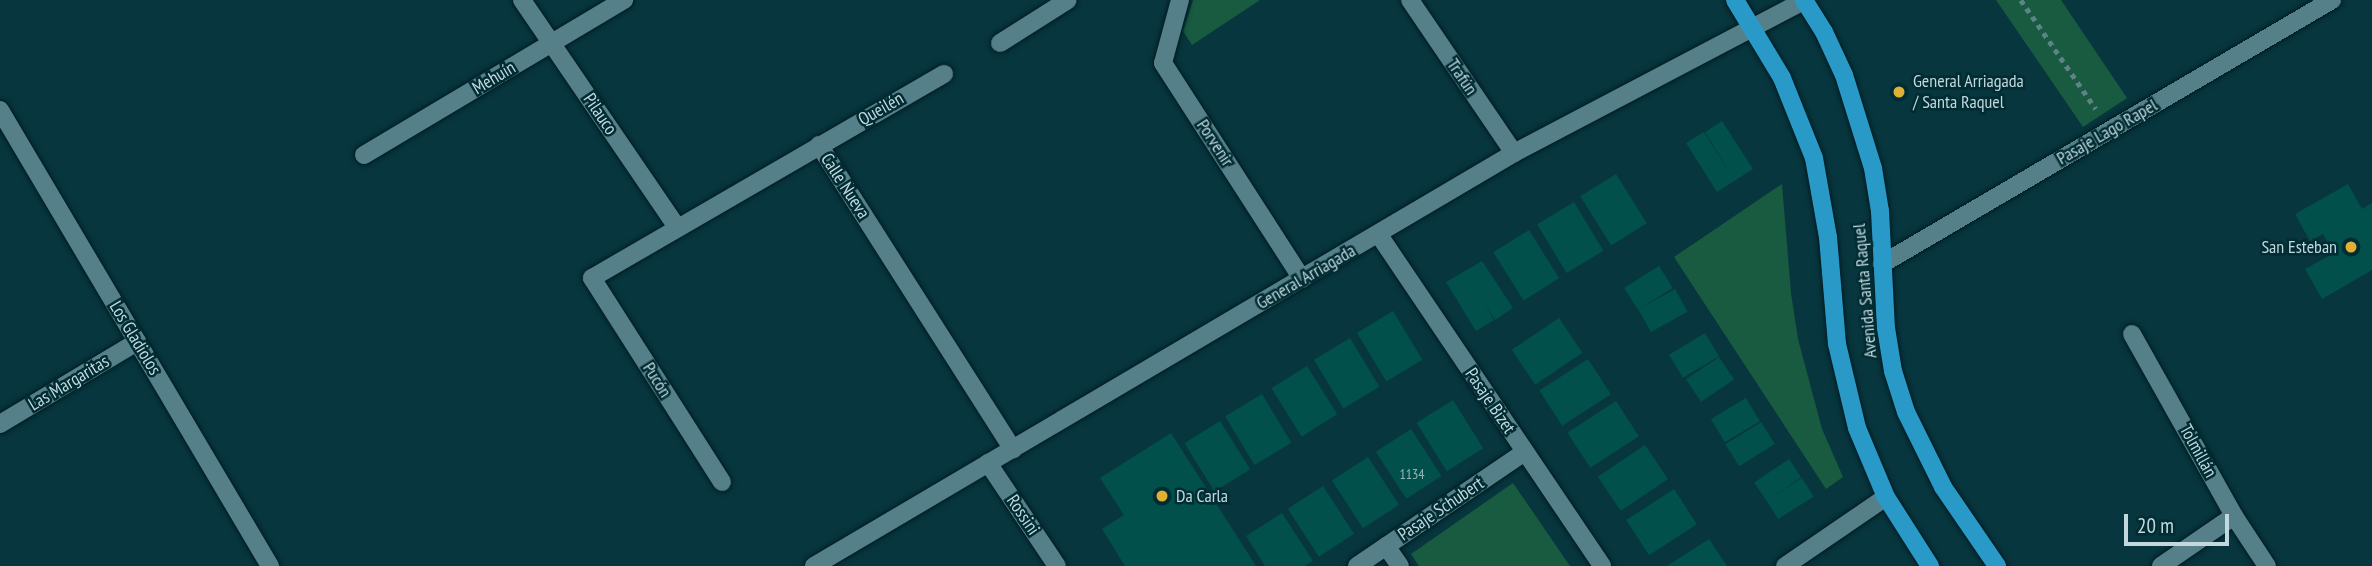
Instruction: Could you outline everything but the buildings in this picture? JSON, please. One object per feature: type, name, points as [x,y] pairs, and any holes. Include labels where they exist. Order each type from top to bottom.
[{"type":"main road","name":"Avenida Santa Raquel","points":[[1735,0],[1782,78],[1814,158],[1822,197],[1837,344],[1845,387],[1857,428],[1886,497],[1930,566]]},
{"type":"main road","name":"Avenida Santa Raquel","points":[[1804,0],[1839,64],[1863,127],[1880,211],[1888,339],[1893,371],[1906,412],[1943,487],[1997,566]]},
{"type":"street","name":"Pilauco","points":[[522,0],[677,227]]},
{"type":"street","name":"Mehuín","points":[[364,155],[624,0]]},
{"type":"street","points":[[1000,43],[1068,0]]},
{"type":"street","name":"Porvenir","points":[[1180,0],[1163,63],[1302,279]]},
{"type":"street","name":"Trafún","points":[[1410,0],[1514,153]]},
{"type":"street","name":"General Arriagada","points":[[814,566],[1514,153],[1804,0]]},
{"type":"street","name":"Pasaje Lago Rapel","points":[[1882,264],[2332,0]]},
{"type":"street","name":"Queilén","points":[[819,145],[944,74]]},
{"type":"street","name":"Los Gladiolos","points":[[0,110],[270,566]]},
{"type":"street","name":"Calle Nueva","points":[[592,278],[819,145],[1013,449]]},
{"type":"street","name":"Pasaje Bizet","points":[[1379,235],[1602,566]]},
{"type":"street","name":"Pucón","points":[[592,278],[722,482]]},
{"type":"street","name":"Tolmillán","points":[[2132,334],[2234,516],[2267,566]]},
{"type":"street","name":"Las Margaritas","points":[[0,424],[137,342]]},
{"type":"street","name":"Pasaje Schubert","points":[[1356,566],[1525,452]]},
{"type":"street","name":"Rossini","points":[[988,463],[1057,566]]},
{"type":"street","points":[[1785,566],[1886,497]]},
{"type":"street","points":[[2161,566],[2234,516]]},
{"type":"street","points":[[1386,546],[1400,566]]},
{"type":"path","points":[[2021,0],[2111,130]]},
{"type":"green space","points":[[1193,0],[1260,0],[1192,45],[1183,31]]},
{"type":"green space","points":[[1996,0],[2061,0],[2127,98],[2083,127]]},
{"type":"green space","points":[[1782,184],[1791,293],[1798,339],[1822,429],[1843,477],[1826,489],[1674,257]]},
{"type":"green space","points":[[1513,483],[1570,566],[1419,566],[1411,554]]},
{"type":"place","name":"General Arriagada / Santa Raquel","points":[[1899,92]]},
{"type":"place","name":"San Esteban","points":[[2351,247]]},
{"type":"place","name":"Da Carla","points":[[1162,496]]}]
